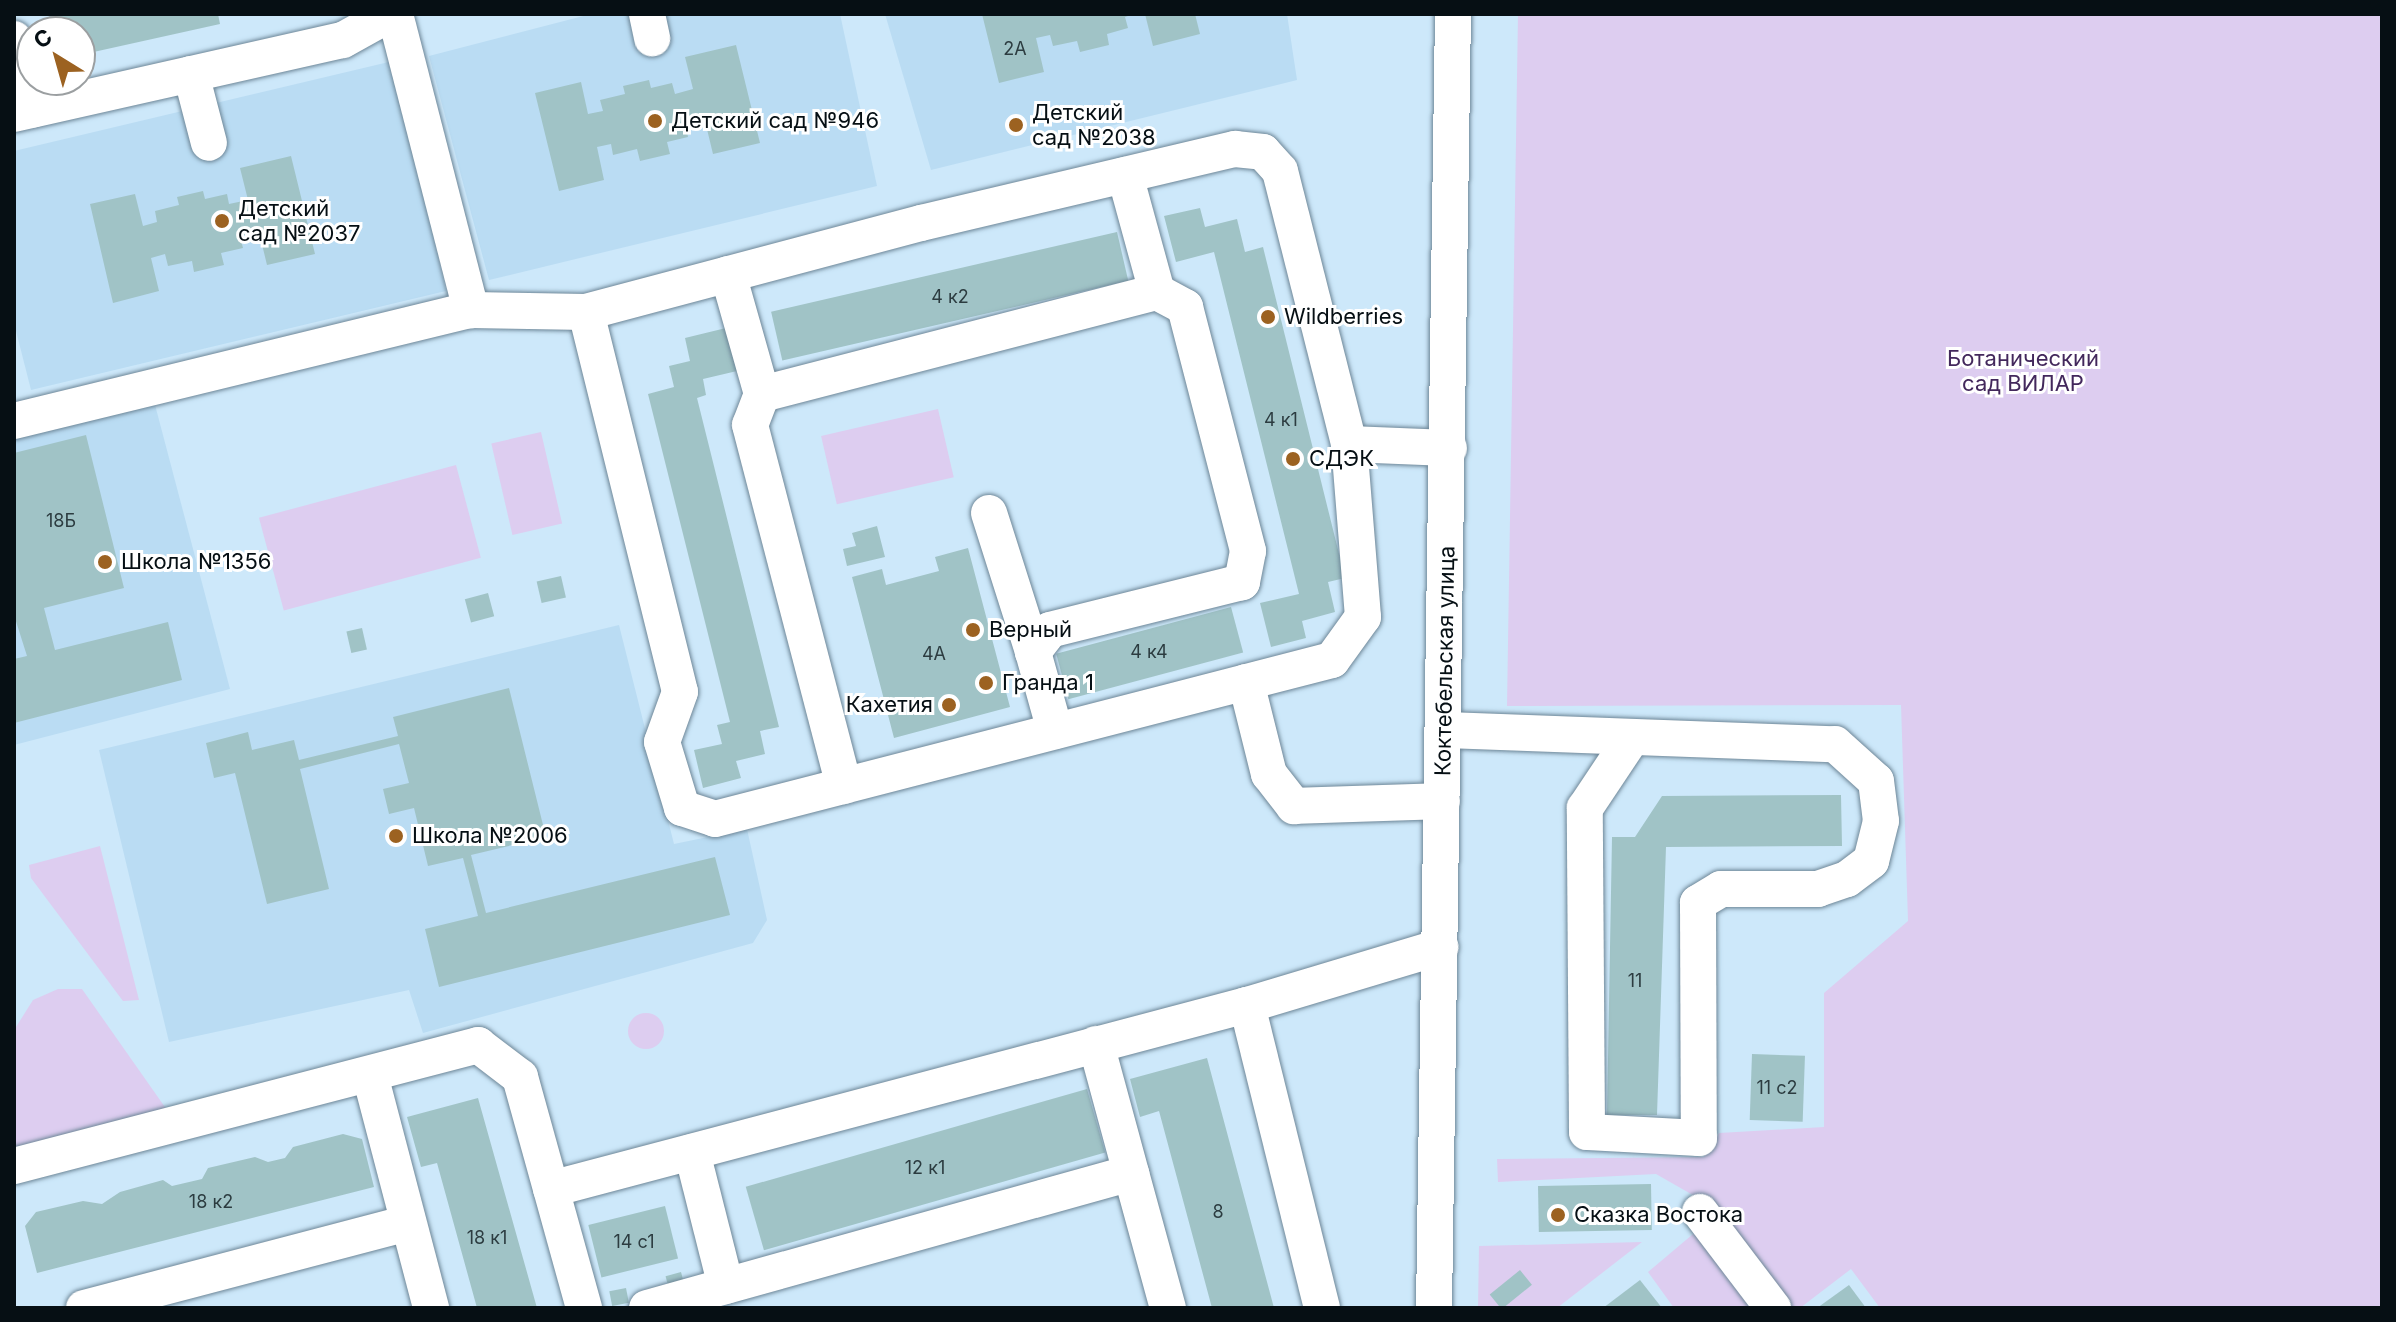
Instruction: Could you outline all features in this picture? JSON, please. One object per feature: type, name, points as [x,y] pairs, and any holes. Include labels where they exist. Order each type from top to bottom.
[{"type":"street","points":[[14,39],[24,111],[343,40],[392,14],[471,310]]},
{"type":"street","name":"Коктебельская улица","points":[[1434,1308],[1453,14]]},
{"type":"street","points":[[191,74],[209,143]]},
{"type":"street","points":[[14,421],[471,310],[586,312],[1235,149],[1263,152],[1280,171],[1349,444],[1363,617],[1332,660],[715,819],[682,808],[662,742],[680,692],[586,312]]},
{"type":"street","points":[[1125,175],[1157,292]]},
{"type":"street","points":[[728,274],[762,394],[750,425],[844,786]]},
{"type":"street","points":[[762,394],[1157,292],[1185,307],[1248,551],[1242,582],[1050,630],[1033,652]]},
{"type":"street","points":[[1349,444],[1449,448]]},
{"type":"street","points":[[989,513],[1055,731]]},
{"type":"street","points":[[1246,682],[1269,774],[1294,806],[1442,801]]},
{"type":"street","points":[[1444,730],[1835,744],[1876,781],[1881,821],[1871,861],[1847,879],[1818,889],[1721,889],[1698,903],[1699,1138],[1587,1132],[1585,808],[1631,739]]},
{"type":"street","points":[[551,1189],[1247,1005],[1440,947]]},
{"type":"street","points":[[1247,1005],[1322,1308]]},
{"type":"street","points":[[1096,1044],[1168,1308]]},
{"type":"street","points":[[14,1166],[478,1045],[520,1077],[584,1308]]},
{"type":"street","points":[[370,1075],[431,1308]]},
{"type":"street","points":[[692,1152],[726,1286]]},
{"type":"street","points":[[647,1308],[1131,1173]]},
{"type":"street","points":[[1700,1212],[1773,1308]]},
{"type":"street","points":[[84,1308],[408,1223]]},
{"type":"shaded area","name":"Детский сад №946","points":[[591,14],[840,14],[877,186],[489,280],[429,56]]},
{"type":"shaded area","name":"Детский сад №2038","points":[[885,14],[1287,14],[1297,80],[931,170]]},
{"type":"shaded area","name":"Детский сад №2037","points":[[393,61],[446,291],[31,390],[14,323],[14,151]]},
{"type":"shaded area","name":"Школа №1356","points":[[154,401],[230,689],[14,745],[14,435]]},
{"type":"shaded area","name":"Школа №2006","points":[[619,625],[674,844],[747,829],[767,920],[753,943],[423,1033],[409,990],[169,1042],[99,750]]},
{"type":"green space","name":"Ботанический сад ВИЛАР","points":[[1518,14],[2382,14],[2382,1308],[1880,1308],[1851,1269],[1800,1308],[1788,1308],[1705,1202],[1656,1174],[1498,1182],[1497,1159],[1704,1157],[1719,1133],[1824,1127],[1824,993],[1908,921],[1901,705],[1507,706]]},
{"type":"green space","points":[[938,409],[954,477],[837,504],[821,436]]},
{"type":"green space","points":[[541,432],[562,524],[512,535],[491,443]]},
{"type":"green space","points":[[456,465],[481,558],[284,611],[259,518]]},
{"type":"green space","points":[[100,846],[139,1000],[123,1001],[31,878],[29,865]]},
{"type":"green space","points":[[58,989],[82,989],[167,1110],[14,1149],[16,1027],[33,1000]]},
{"type":"green space","points":[[646,1013],[659,1018],[664,1031],[659,1044],[646,1049],[633,1044],[628,1031],[633,1018]]},
{"type":"green space","points":[[1699,1229],[1758,1308],[1674,1308],[1648,1272]]},
{"type":"green space","points":[[1642,1242],[1557,1308],[1478,1308],[1479,1246]]},
{"type":"building","points":[[218,14],[220,24],[96,51],[96,16],[49,16]]},
{"type":"building","points":[[982,14],[1131,15],[1125,17],[1128,28],[1107,34],[1109,45],[1080,52],[1077,41],[1053,46],[1050,35],[1036,38],[1044,72],[999,83]]},
{"type":"building","points":[[1145,14],[1195,14],[1200,34],[1153,46]]},
{"type":"building","points":[[736,45],[760,143],[713,154],[705,121],[686,125],[688,137],[667,142],[670,154],[640,161],[637,149],[613,155],[611,144],[597,147],[604,180],[559,191],[535,93],[581,82],[588,114],[603,111],[600,100],[625,94],[623,86],[649,80],[651,88],[672,83],[675,94],[693,89],[685,57]]},
{"type":"building","points":[[291,156],[315,254],[267,265],[259,232],[240,236],[243,248],[221,253],[224,265],[194,272],[192,261],[168,266],[165,254],[151,258],[159,291],[113,303],[90,204],[135,194],[143,226],[157,222],[155,211],[179,205],[177,197],[203,191],[205,199],[227,194],[229,204],[248,200],[240,168]]},
{"type":"building","points":[[1200,208],[1205,227],[1237,219],[1245,252],[1263,247],[1345,578],[1328,582],[1335,612],[1302,621],[1306,638],[1271,647],[1260,603],[1299,594],[1214,252],[1176,262],[1164,216]]},
{"type":"building","points":[[1117,232],[1128,281],[782,361],[771,312]]},
{"type":"building","points":[[726,328],[737,371],[703,379],[706,395],[697,398],[779,727],[760,731],[765,754],[736,761],[741,778],[703,788],[694,750],[722,744],[717,725],[730,722],[648,394],[674,387],[669,366],[690,361],[685,338]]},
{"type":"building","points":[[86,435],[124,588],[44,608],[55,650],[168,622],[182,680],[14,723],[14,659],[27,656],[14,615],[14,453]]},
{"type":"building","points":[[877,526],[885,557],[847,566],[843,549],[856,546],[852,533]]},
{"type":"building","points":[[968,548],[1010,707],[894,738],[852,577],[882,569],[886,585],[939,571],[935,557]]},
{"type":"building","points":[[561,576],[566,597],[542,603],[537,582]]},
{"type":"building","points":[[488,593],[494,616],[471,622],[465,599]]},
{"type":"building","points":[[1231,607],[1243,652],[1068,699],[1056,654]]},
{"type":"building","points":[[362,628],[367,649],[351,653],[346,632]]},
{"type":"building","points":[[509,688],[546,837],[471,855],[486,913],[715,857],[730,915],[439,987],[425,929],[478,916],[463,858],[428,866],[414,808],[389,814],[383,789],[409,783],[399,744],[300,769],[329,889],[267,904],[235,773],[214,778],[206,743],[248,732],[252,750],[294,740],[299,760],[398,736],[393,717]]},
{"type":"building","points":[[1841,795],[1842,846],[1666,847],[1657,1115],[1607,1115],[1612,837],[1635,837],[1662,796]]},
{"type":"building","points":[[1752,1054],[1805,1056],[1803,1122],[1750,1120]]},
{"type":"building","points":[[1207,1058],[1274,1308],[1212,1308],[1159,1111],[1140,1117],[1130,1079]]},
{"type":"building","points":[[1087,1089],[1105,1152],[764,1250],[746,1187]]},
{"type":"building","points":[[478,1098],[537,1308],[477,1308],[437,1163],[421,1167],[407,1117]]},
{"type":"building","points":[[343,1134],[362,1139],[374,1187],[37,1273],[25,1226],[36,1212],[83,1201],[102,1204],[120,1192],[163,1180],[172,1186],[202,1179],[208,1168],[255,1157],[268,1162],[285,1158],[293,1147]]},
{"type":"building","points":[[1651,1184],[1652,1230],[1539,1232],[1538,1186]]},
{"type":"building","points":[[665,1206],[678,1258],[601,1278],[588,1225]]},
{"type":"building","points":[[1520,1270],[1532,1285],[1503,1308],[1490,1295]]},
{"type":"building","points":[[681,1272],[685,1287],[670,1292],[666,1276]]},
{"type":"building","points":[[1640,1280],[1662,1308],[1603,1308]]},
{"type":"building","points":[[1849,1285],[1866,1308],[1817,1308]]},
{"type":"building","points":[[626,1288],[629,1303],[612,1306],[609,1291]]},
{"type":"place","name":"Детский сад №946","points":[[655,121]]},
{"type":"place","name":"Детский сад №2038","points":[[1016,125]]},
{"type":"place","name":"Детский сад №2037","points":[[222,221]]},
{"type":"place","name":"Wildberries","points":[[1268,317]]},
{"type":"place","name":"СДЭК","points":[[1293,459]]},
{"type":"place","name":"Школа №1356","points":[[105,562]]},
{"type":"place","name":"Верный","points":[[973,630]]},
{"type":"place","name":"Гранда 1","points":[[986,683]]},
{"type":"place","name":"Кахетия","points":[[949,705]]},
{"type":"place","name":"Школа №2006","points":[[396,836]]},
{"type":"place","name":"Сказка Востока","points":[[1558,1215]]}]
